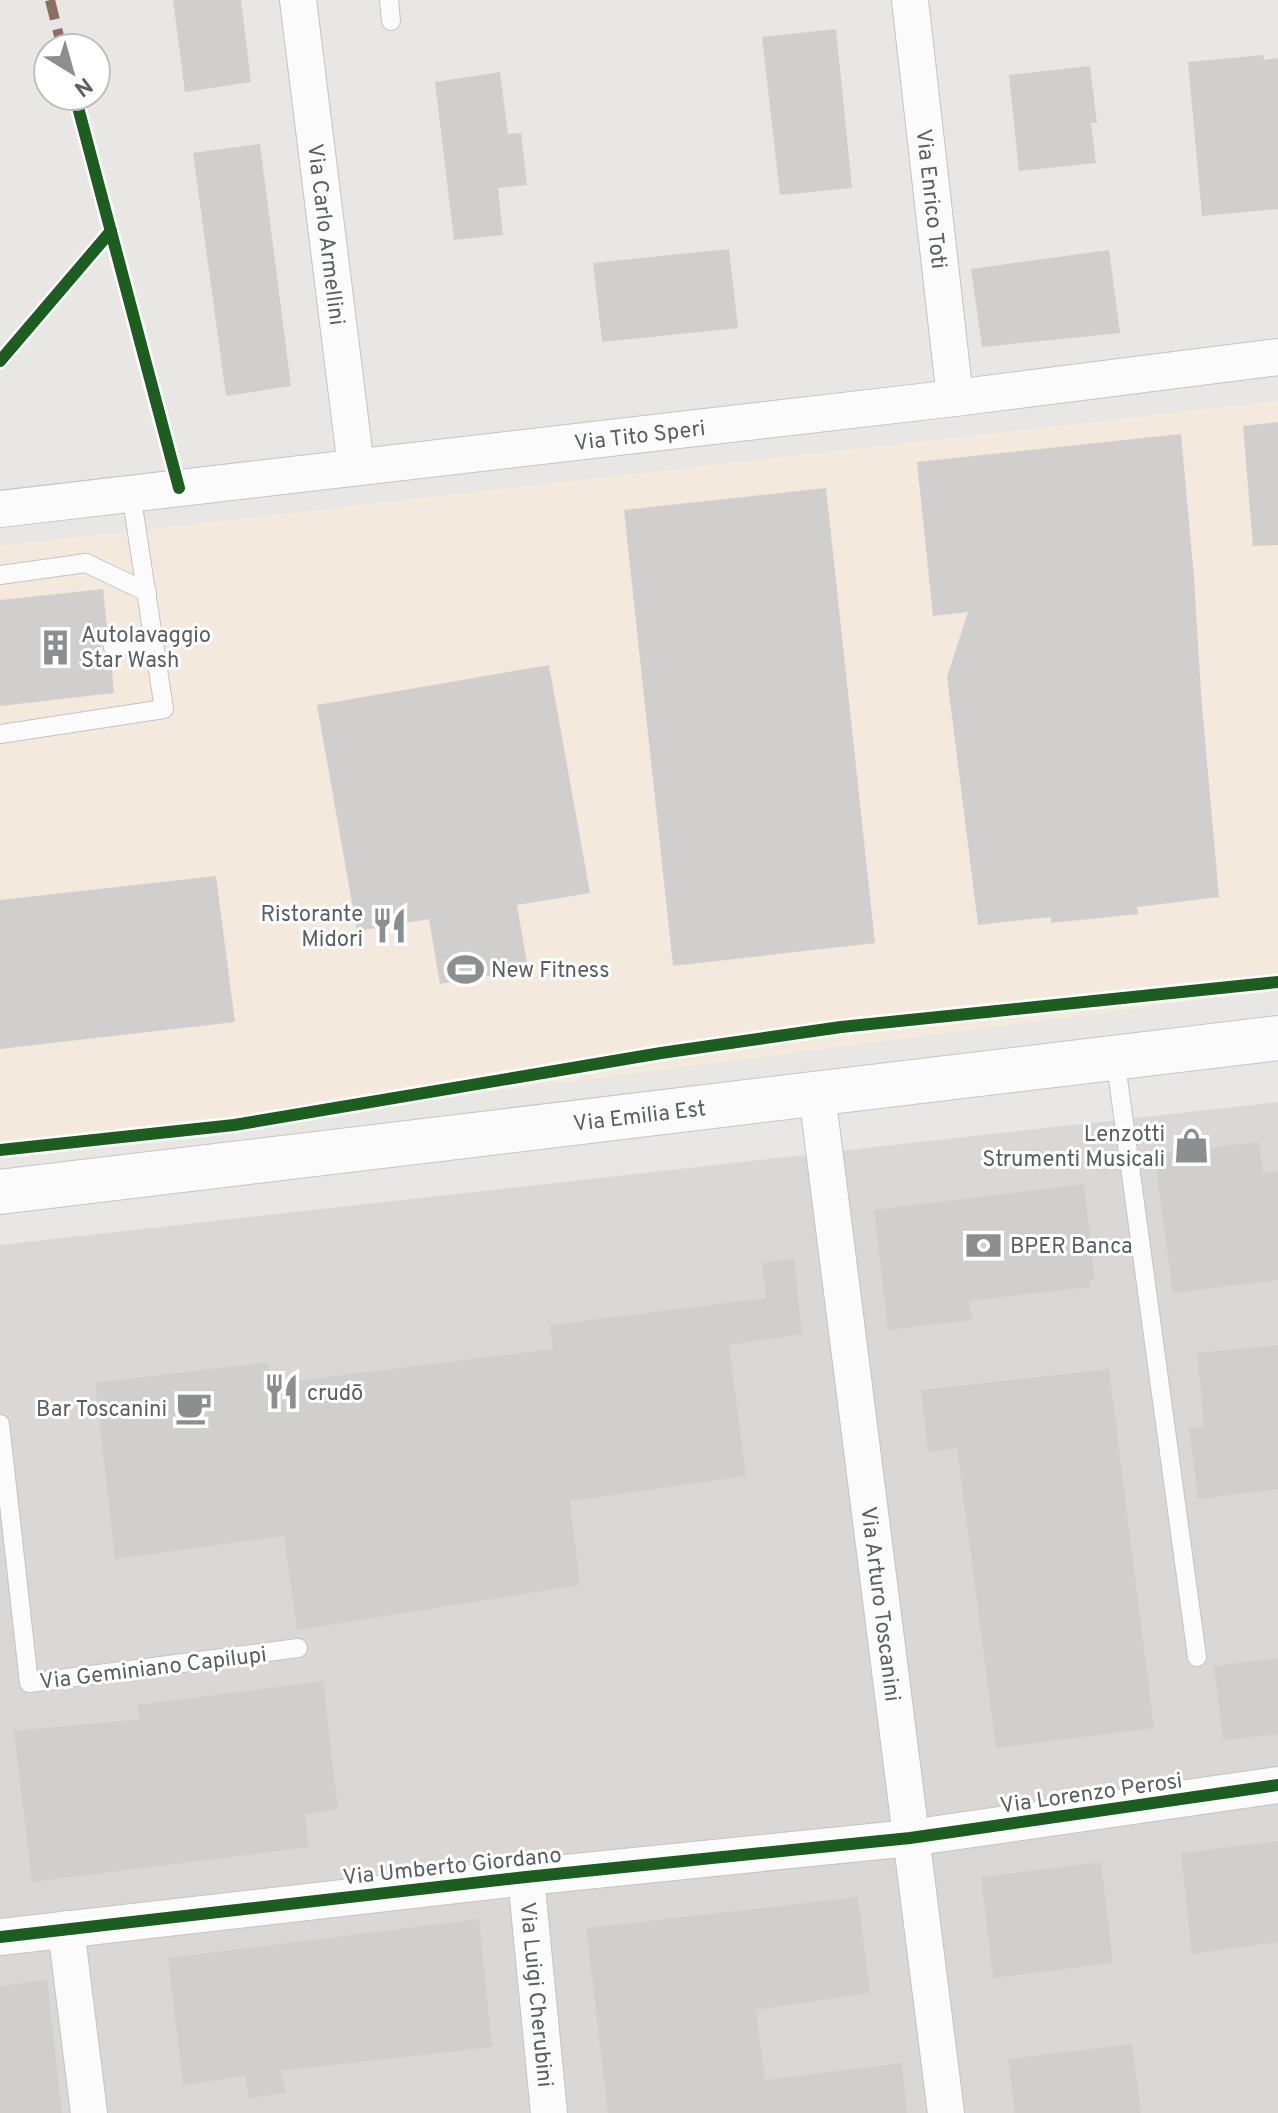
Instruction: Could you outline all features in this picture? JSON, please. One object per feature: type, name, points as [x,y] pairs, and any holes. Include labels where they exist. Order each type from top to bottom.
[{"type":"main road","name":"Via Emilia Est","points":[[0,1192],[1278,1038]]},
{"type":"street","name":"Via Carlo Armellini","points":[[298,0],[356,467]]},
{"type":"street","name":"Via Enrico Toti","points":[[910,0],[955,398]]},
{"type":"street","name":"Via Tito Speri","points":[[0,509],[955,398],[1278,357]]},
{"type":"street","name":"Via Arturo Toscanini","points":[[817,1094],[946,2113]]},
{"type":"street","name":"Via Lorenzo Perosi","points":[[910,1838],[1278,1785]]},
{"type":"street","name":"Via Umberto Giordano","points":[[0,1937],[526,1877],[910,1838]]},
{"type":"street","name":"Via Luigi Cherubini","points":[[526,1877],[549,2113]]},
{"type":"street","points":[[66,1929],[89,2113]]},
{"type":"lane","points":[[389,0],[391,21]]},
{"type":"lane","points":[[0,734],[164,709],[131,493]]},
{"type":"lane","points":[[0,575],[86,563],[147,592]]},
{"type":"lane","points":[[113,648],[154,642]]},
{"type":"lane","points":[[1115,1057],[1197,1657]]},
{"type":"lane","name":"Via Geminiano Capilupi","points":[[0,1424],[29,1683],[298,1648]]},
{"type":"shaded area","points":[[1278,401],[1278,990],[234,1125],[0,1150],[0,546]]},
{"type":"shaded area","points":[[1278,1102],[1278,2113],[0,2113],[0,1245]]},
{"type":"building","points":[[173,0],[241,0],[251,82],[185,92]]},
{"type":"building","points":[[836,29],[852,188],[780,195],[762,37]]},
{"type":"building","points":[[1263,55],[1264,60],[1278,58],[1278,209],[1202,216],[1188,62]]},
{"type":"building","points":[[1090,66],[1097,123],[1091,123],[1096,163],[1019,171],[1009,75]]},
{"type":"building","points":[[500,72],[508,134],[521,133],[527,185],[498,188],[503,235],[454,240],[435,82]]},
{"type":"building","points":[[260,144],[291,386],[226,396],[193,153]]},
{"type":"building","points":[[729,249],[738,328],[602,342],[593,263]]},
{"type":"building","points":[[1109,250],[1120,333],[982,347],[971,269]]},
{"type":"building","points":[[1278,422],[1278,545],[1253,546],[1243,426]]},
{"type":"building","points":[[1181,434],[1219,897],[1137,907],[1138,914],[1051,923],[1051,917],[978,925],[947,677],[968,612],[933,616],[917,462]]},
{"type":"building","points":[[826,488],[875,943],[673,966],[624,510]]},
{"type":"building","name":"Autolavaggio Star Wash","points":[[103,589],[108,637],[101,649],[104,656],[111,660],[114,693],[0,706],[0,600]]},
{"type":"building","points":[[549,665],[590,893],[517,905],[528,969],[440,984],[429,919],[357,931],[317,705]]},
{"type":"building","points":[[216,876],[235,1022],[0,1049],[0,900]]},
{"type":"building","points":[[1259,1142],[1263,1173],[1278,1171],[1278,1280],[1173,1293],[1154,1154]]},
{"type":"building","name":"BPER Banca","points":[[1084,1184],[1095,1280],[1090,1280],[1090,1287],[969,1301],[972,1320],[888,1330],[874,1210]]},
{"type":"building","points":[[794,1259],[802,1334],[729,1345],[746,1476],[570,1501],[580,1585],[297,1630],[284,1536],[115,1559],[95,1383],[268,1362],[271,1384],[553,1349],[550,1325],[766,1298],[762,1263]]},
{"type":"building","points":[[1278,1345],[1278,1489],[1198,1499],[1189,1428],[1204,1426],[1197,1353]]},
{"type":"building","points":[[1109,1369],[1154,1728],[996,1748],[957,1448],[928,1452],[921,1390]]},
{"type":"building","points":[[1278,1658],[1278,1734],[1223,1740],[1214,1666]]},
{"type":"building","points":[[323,1681],[338,1809],[305,1814],[309,1847],[32,1882],[14,1731],[140,1719],[137,1705]]},
{"type":"building","points":[[1278,1841],[1278,1942],[1192,1954],[1181,1853]]},
{"type":"building","points":[[1101,1862],[1113,1963],[993,1978],[981,1877]]},
{"type":"building","points":[[858,1897],[870,1993],[756,2010],[765,2080],[902,2063],[907,2113],[608,2113],[586,1928]]},
{"type":"building","points":[[479,1919],[492,2047],[280,2071],[286,2093],[249,2098],[245,2076],[183,2085],[168,1958]]},
{"type":"building","points":[[47,1980],[62,2113],[0,2113],[0,1986]]},
{"type":"building","points":[[1132,2044],[1141,2113],[1015,2113],[1008,2059]]},
{"type":"marked path","points":[[50,0],[58,32]]},
{"type":"cycle path","points":[[79,112],[179,488]]},
{"type":"cycle path","points":[[0,361],[111,231]]},
{"type":"cycle path","points":[[0,1150],[234,1125],[661,1053],[841,1027],[1278,982]]},
{"type":"cycle path","points":[[0,1937],[526,1877],[910,1838],[1278,1785]]},
{"type":"place","name":"Autolavaggio Star Wash","points":[[55,647]]},
{"type":"place","name":"Ristorante Midori","points":[[389,926]]},
{"type":"place","name":"New Fitness","points":[[465,969]]},
{"type":"place","name":"Lenzotti Strumenti Musicali","points":[[1191,1146]]},
{"type":"place","name":"BPER Banca","points":[[984,1245]]},
{"type":"place","name":"crudō","points":[[281,1392]]},
{"type":"place","name":"Bar Toscanini","points":[[193,1408]]}]
